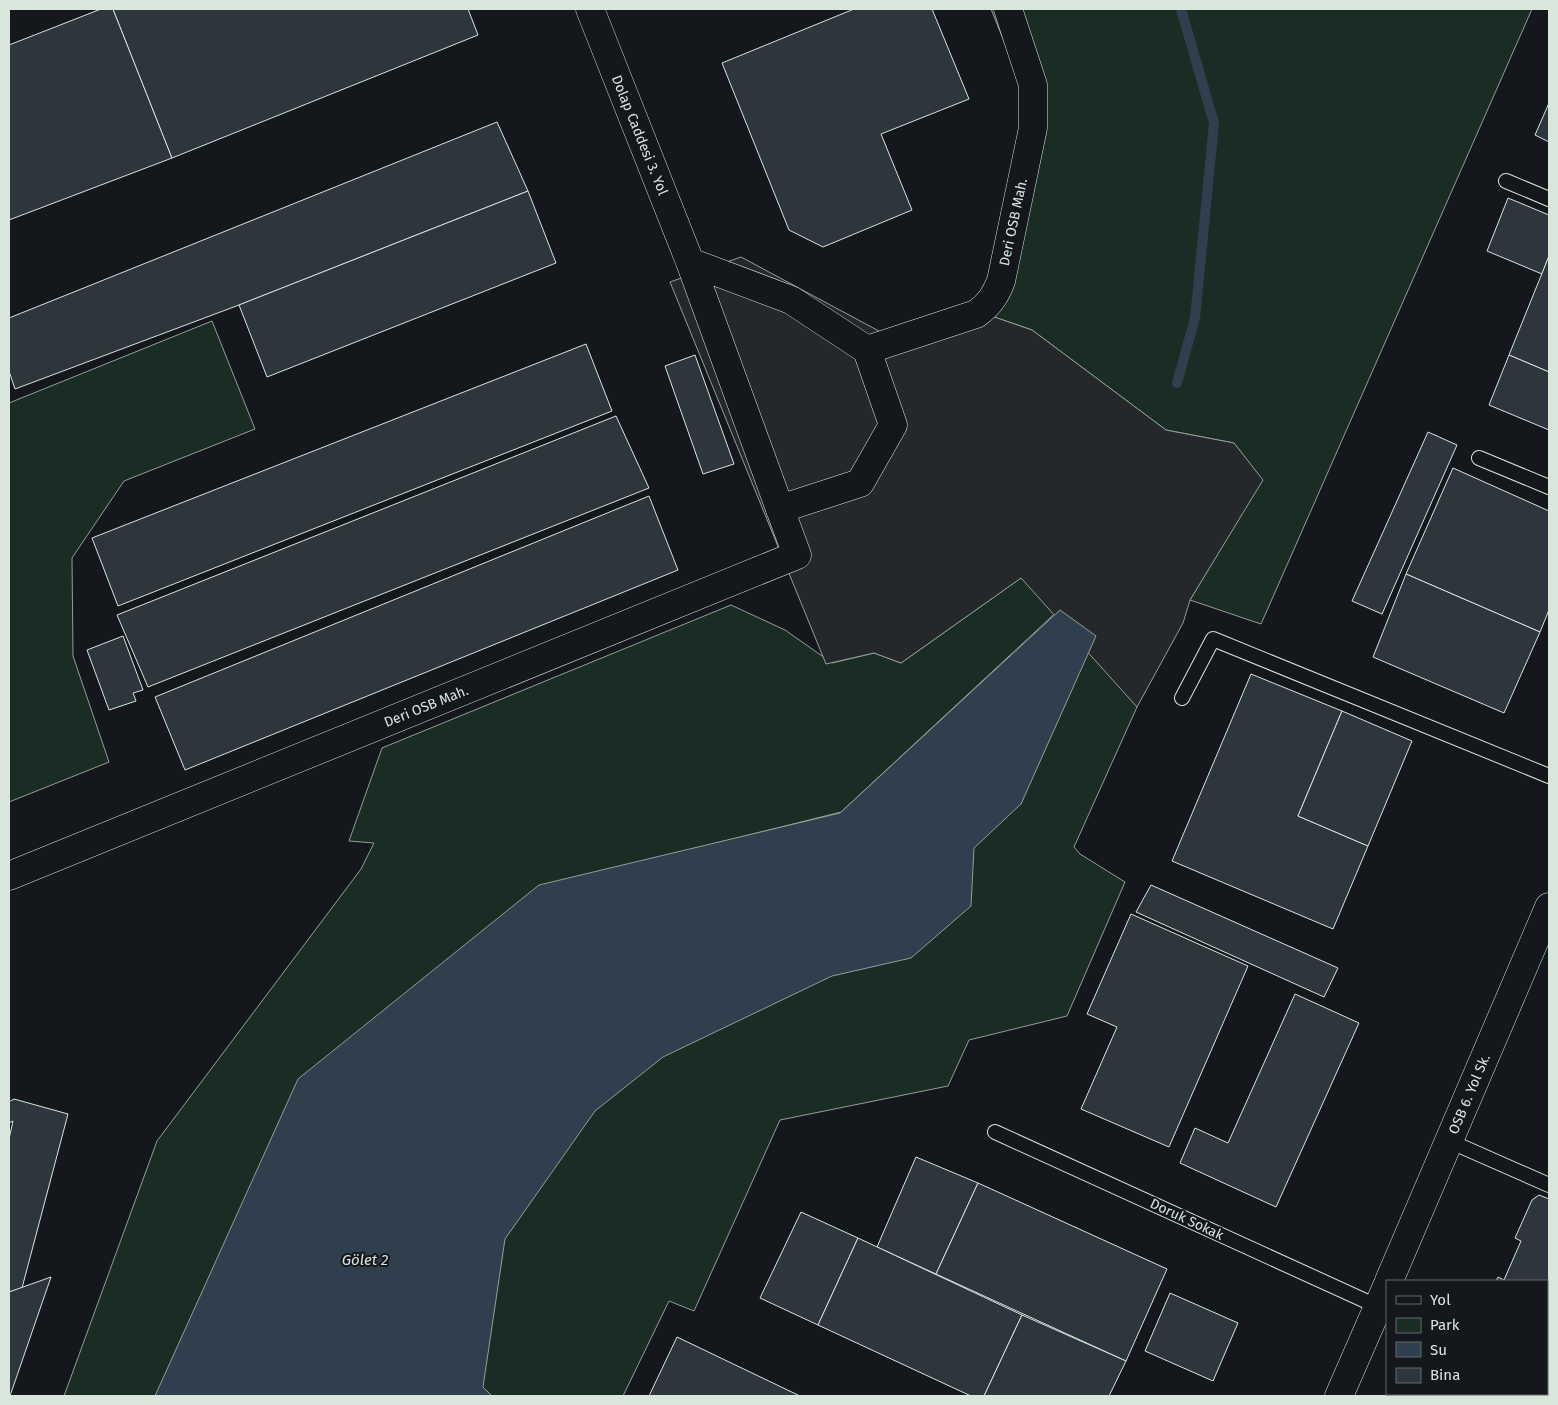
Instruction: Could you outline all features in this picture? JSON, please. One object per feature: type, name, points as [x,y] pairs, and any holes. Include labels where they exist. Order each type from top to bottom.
[{"type":"street","name":"Dolap Caddesi 3. Yol","points":[[590,9],[690,262],[780,509]]},
{"type":"street","name":"Deri OSB Mah.","points":[[867,350],[976,314],[988,306],[996,296],[1001,281],[1033,128],[1034,105],[1033,84],[1008,9]]},
{"type":"street","points":[[690,262],[791,300],[867,350],[894,425],[860,483],[780,509]]},
{"type":"street","name":"Deri OSB Mah.","points":[[9,876],[797,555],[780,509]]},
{"type":"street","name":"OSB 6. Yol Sk.","points":[[1389,1280],[1549,907]]},
{"type":"street","points":[[1339,1396],[1384,1301]]},
{"type":"lane","points":[[1506,181],[1549,199]]},
{"type":"lane","points":[[1479,458],[1549,487]]},
{"type":"lane","points":[[1182,698],[1213,639],[1549,776]]},
{"type":"lane","name":"Doruk Sokak","points":[[995,1132],[1384,1301]]},
{"type":"lane","points":[[1448,1141],[1549,1185]]},
{"type":"green space","points":[[991,9],[1532,9],[1261,624],[1190,600],[1262,480],[1234,443],[1166,430],[1032,330],[974,310],[1001,286],[1033,113]]},
{"type":"green space","points":[[212,321],[255,429],[124,481],[72,558],[73,656],[109,762],[9,802],[9,403]]},
{"type":"green space","points":[[1021,578],[1063,606],[841,812],[537,888],[161,1396],[64,1396],[157,1141],[361,869],[374,843],[349,841],[382,748],[731,605],[785,630],[832,663],[874,653],[901,663]]},
{"type":"green space","points":[[1078,638],[1110,645],[1137,707],[1074,847],[1080,854],[1125,882],[1067,1016],[969,1040],[948,1086],[780,1120],[694,1311],[669,1301],[623,1396],[451,1396],[478,1262],[611,1082],[963,836]]},
{"type":"shaded area","points":[[741,257],[890,337],[974,310],[1032,330],[1166,430],[1234,443],[1263,480],[1190,600],[1183,623],[1137,707],[1021,578],[901,663],[874,653],[826,664],[670,282]]},
{"type":"water","name":"Gölet 2","points":[[1060,610],[1096,636],[1021,804],[974,848],[971,906],[911,958],[832,976],[663,1057],[595,1111],[505,1239],[483,1387],[492,1396],[155,1396],[298,1079],[539,885],[840,813]]},
{"type":"building","points":[[101,9],[113,9],[172,158],[9,220],[9,45]]},
{"type":"building","points":[[113,9],[468,9],[478,35],[172,158]]},
{"type":"building","points":[[854,9],[932,9],[969,99],[881,134],[912,210],[823,247],[789,230],[722,63]]},
{"type":"building","points":[[1549,103],[1549,142],[1535,135]]},
{"type":"building","points":[[497,122],[528,191],[239,305],[15,389],[9,371],[9,318]]},
{"type":"building","points":[[528,191],[556,263],[267,377],[239,305]]},
{"type":"building","points":[[1508,198],[1549,215],[1549,256],[1542,274],[1487,251]]},
{"type":"building","points":[[1549,256],[1549,372],[1509,355]]},
{"type":"building","points":[[586,344],[612,411],[118,606],[92,538]]},
{"type":"building","points":[[695,355],[734,464],[703,474],[665,366]]},
{"type":"building","points":[[1509,355],[1549,372],[1549,430],[1489,405]]},
{"type":"building","points":[[616,416],[649,488],[148,687],[117,615]]},
{"type":"building","points":[[1428,432],[1457,445],[1382,614],[1352,601]]},
{"type":"building","points":[[1453,468],[1549,511],[1549,610],[1540,632],[1406,574]]},
{"type":"building","points":[[649,496],[678,570],[185,770],[155,697]]},
{"type":"building","points":[[1406,574],[1540,632],[1504,713],[1373,657]]},
{"type":"building","points":[[123,636],[143,690],[133,693],[136,701],[109,710],[87,650]]},
{"type":"building","points":[[1251,674],[1342,711],[1298,816],[1368,846],[1333,929],[1172,861]]},
{"type":"building","points":[[1342,711],[1412,741],[1368,846],[1298,816]]},
{"type":"building","points":[[1151,885],[1338,968],[1324,997],[1136,912]]},
{"type":"building","points":[[1131,914],[1248,966],[1169,1147],[1081,1109],[1117,1027],[1087,1014]]},
{"type":"building","points":[[1295,994],[1359,1023],[1276,1207],[1180,1163],[1195,1128],[1228,1143]]},
{"type":"building","points":[[14,1099],[68,1114],[22,1288],[9,1292],[9,1139],[13,1121],[9,1123],[9,1102]]},
{"type":"building","points":[[916,1157],[978,1183],[936,1274],[877,1247]]},
{"type":"building","points":[[978,1183],[1167,1269],[1126,1361],[936,1274]]},
{"type":"building","points":[[1539,1195],[1549,1199],[1548,1326],[1548,1280],[1504,1280],[1521,1241],[1515,1238],[1532,1200]]},
{"type":"building","points":[[801,1212],[858,1238],[818,1325],[760,1298]]},
{"type":"building","points":[[858,1238],[1022,1315],[984,1396],[971,1396],[818,1325]]},
{"type":"building","points":[[51,1277],[10,1396],[9,1396],[9,1292]]},
{"type":"building","points":[[1170,1293],[1238,1323],[1213,1381],[1145,1351]]},
{"type":"building","points":[[1022,1315],[1126,1361],[1109,1396],[984,1396]]},
{"type":"building","points":[[1549,1323],[1549,1344],[1548,1343]]},
{"type":"building","points":[[677,1337],[800,1396],[649,1396]]},
{"type":"waterway","points":[[1177,383],[1195,318],[1214,123],[1181,9]]}]
